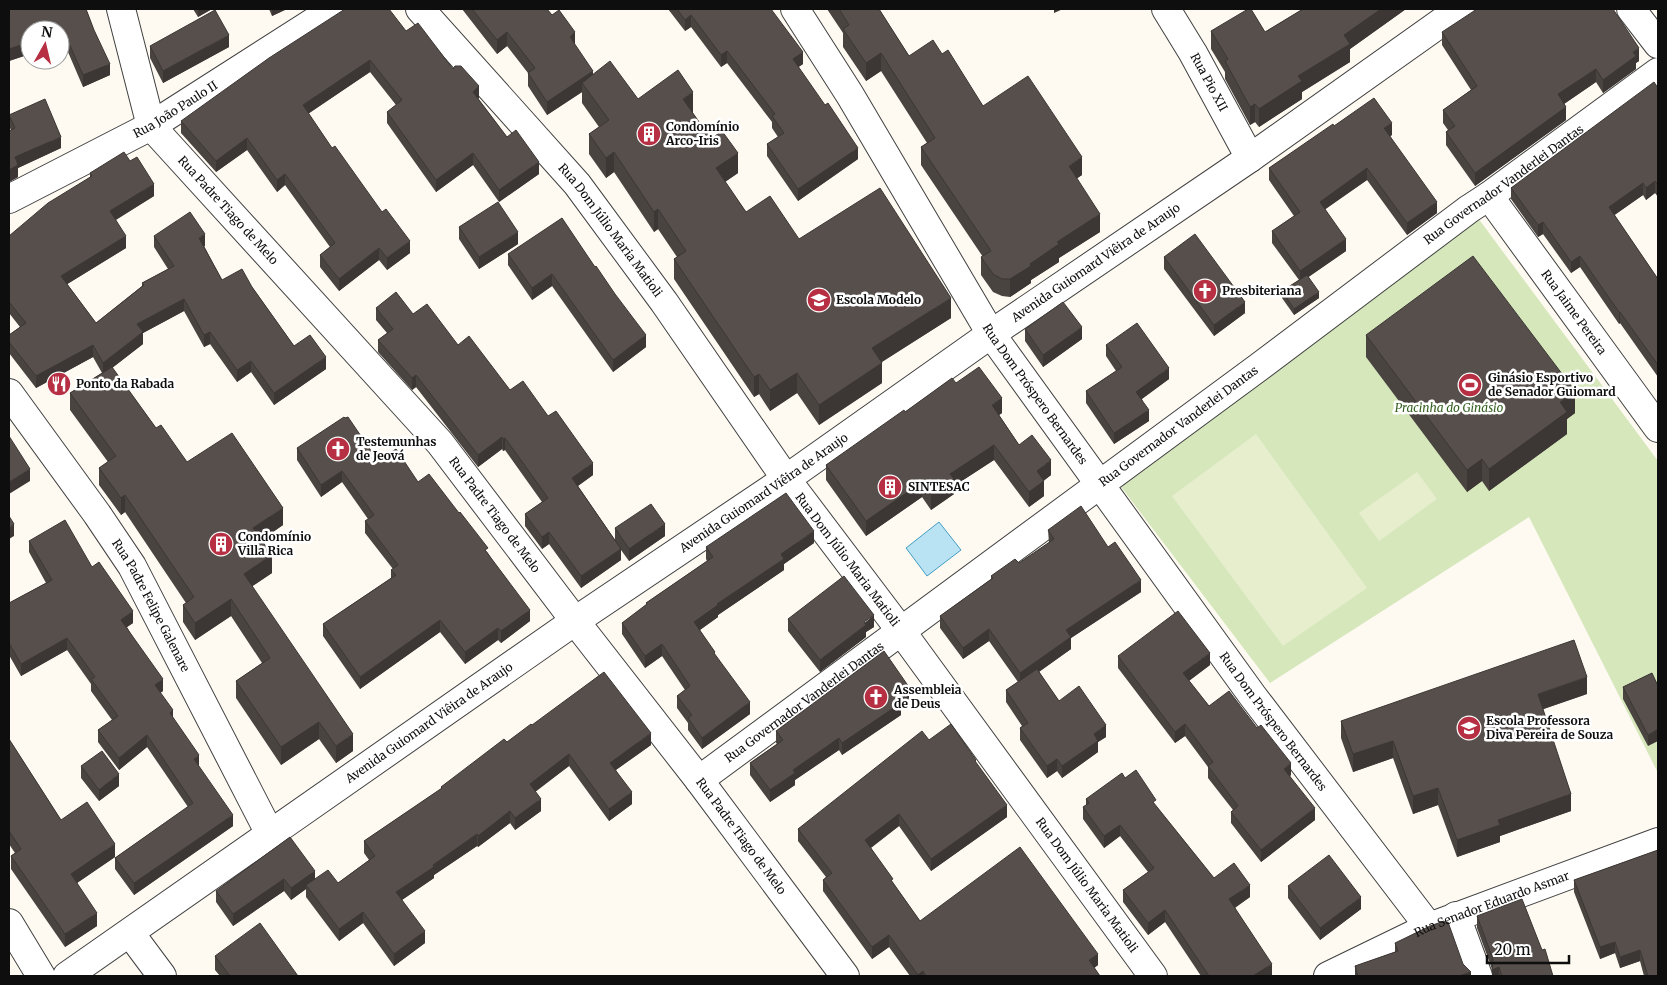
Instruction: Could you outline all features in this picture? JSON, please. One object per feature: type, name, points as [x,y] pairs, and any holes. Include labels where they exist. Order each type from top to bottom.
[{"type":"street","name":"Rua Padre Tiago de Melo","points":[[120,9],[151,126],[440,443],[699,780],[845,976]]},
{"type":"street","name":"Rua João Paulo II","points":[[9,198],[151,126],[334,9]]},
{"type":"street","name":"Rua Dom Júlio Maria Matioli","points":[[420,9],[576,184],[664,302],[786,479],[901,631],[1153,976]]},
{"type":"street","name":"Rua Dom Próspero Bernardes","points":[[795,9],[850,96],[991,334],[1252,695],[1429,927]]},
{"type":"street","name":"Rua Pio XII","points":[[1166,9],[1250,158]]},
{"type":"street","name":"Avenida Guiomard Viêira de Araujo","points":[[67,976],[575,621],[786,479],[991,334],[1250,158],[1460,9]]},
{"type":"street","points":[[1631,9],[1658,44]]},
{"type":"street","name":"Rua Governador Vanderlei Dantas","points":[[699,780],[1469,209],[1490,196],[1658,72]]},
{"type":"street","name":"Rua Jaime Pereira","points":[[1490,196],[1658,428]]},
{"type":"street","name":"Rua Padre Felipe Galenare","points":[[9,393],[97,514],[132,566],[270,834]]},
{"type":"street","name":"Rua Senador Eduardo Asmar","points":[[1328,976],[1456,916],[1658,842]]},
{"type":"street","points":[[1456,916],[1478,976]]},
{"type":"street","points":[[9,923],[41,976]]},
{"type":"street","points":[[130,932],[162,976]]},
{"type":"green space","name":"Pracinha do Ginásio","points":[[1478,218],[1658,461],[1658,773],[1529,517],[1270,683],[1118,483]]},
{"type":"green space","points":[[1256,434],[1367,588],[1283,646],[1172,496]]},
{"type":"green space","points":[[1417,472],[1437,499],[1379,541],[1359,513]]},
{"type":"water","points":[[939,522],[961,550],[927,576],[906,548]]},
{"type":"building","points":[[9,9],[86,9],[110,64],[83,75],[70,46],[70,20],[20,20],[20,45],[9,49]]},
{"type":"building","points":[[345,9],[389,9],[406,31],[418,23],[453,69],[455,66],[461,66],[479,86],[473,92],[507,137],[516,130],[539,162],[499,190],[473,153],[436,180],[387,112],[402,100],[370,60],[303,105],[332,148],[335,146],[382,212],[386,209],[410,241],[387,258],[379,248],[339,279],[320,255],[335,243],[285,174],[277,180],[247,138],[216,161],[181,121],[269,58]]},
{"type":"building","points":[[472,9],[547,9],[552,15],[559,10],[575,32],[570,37],[593,71],[547,102],[528,73],[535,68],[507,32],[497,40]]},
{"type":"building","points":[[677,9],[771,9],[803,52],[793,59],[825,105],[828,103],[858,148],[798,189],[767,144],[784,133],[772,116],[775,114],[727,51],[721,55],[691,15],[685,20]]},
{"type":"building","points":[[839,9],[879,9],[909,56],[933,40],[942,54],[948,50],[983,106],[1028,76],[1082,157],[1069,166],[1100,214],[1057,242],[1059,244],[1030,264],[1031,266],[1010,279],[1002,279],[993,274],[981,257],[991,251],[921,147],[935,138],[881,53],[866,63],[843,29],[849,25]]},
{"type":"building","points":[[1251,9],[1265,32],[1303,9],[1381,9],[1344,35],[1350,44],[1298,76],[1302,81],[1259,109],[1255,104],[1250,107],[1225,61],[1228,59],[1211,31]]},
{"type":"building","points":[[1477,9],[1613,9],[1639,48],[1633,52],[1636,56],[1603,80],[1596,69],[1558,94],[1566,107],[1475,173],[1446,132],[1455,126],[1443,110],[1477,86],[1442,32]]},
{"type":"building","points":[[215,10],[229,35],[163,71],[150,46]]},
{"type":"building","name":"Escola Modelo","points":[[610,61],[638,99],[678,70],[693,92],[683,99],[711,139],[722,131],[738,153],[716,168],[746,212],[770,196],[799,239],[880,188],[951,298],[872,348],[882,363],[819,405],[797,373],[770,390],[759,374],[754,377],[674,259],[686,251],[658,209],[654,212],[614,152],[606,158],[589,134],[609,120],[582,83]]},
{"type":"building","points":[[1654,82],[1658,88],[1658,185],[1655,181],[1646,188],[1643,183],[1609,207],[1658,279],[1658,365],[1580,256],[1571,262],[1543,222],[1538,225],[1511,188]]},
{"type":"building","points":[[1374,98],[1392,123],[1384,128],[1437,202],[1407,223],[1367,168],[1320,202],[1346,239],[1300,271],[1272,231],[1300,212],[1269,168]]},
{"type":"building","points":[[45,99],[61,137],[15,157],[18,165],[9,170],[9,131],[15,128],[9,115]]},
{"type":"building","points":[[124,152],[130,161],[137,157],[154,184],[110,211],[126,236],[61,276],[96,323],[144,285],[142,283],[174,266],[154,236],[190,212],[205,234],[199,238],[222,280],[242,269],[252,287],[294,346],[310,335],[326,357],[274,393],[251,361],[237,370],[210,332],[204,335],[184,299],[137,324],[143,332],[103,363],[93,345],[36,376],[9,342],[9,335],[26,323],[9,302],[9,236],[48,203],[92,176],[90,173]]},
{"type":"building","points":[[498,202],[518,232],[479,257],[459,227]]},
{"type":"building","points":[[562,218],[595,267],[646,335],[613,360],[552,274],[532,288],[508,254]]},
{"type":"building","name":"Presbiteriana","points":[[1195,234],[1245,302],[1214,325],[1164,257]]},
{"type":"building","name":"Ginásio Esportivo de Senador Guiomard","points":[[1473,256],[1575,391],[1560,402],[1567,412],[1489,469],[1482,459],[1467,470],[1366,335]]},
{"type":"building","points":[[1307,275],[1319,292],[1294,309],[1282,291]]},
{"type":"building","points":[[396,292],[413,314],[427,304],[458,345],[469,336],[510,390],[523,381],[548,416],[556,411],[593,463],[572,478],[621,549],[581,576],[549,532],[542,537],[525,514],[548,498],[505,438],[503,439],[502,437],[478,455],[416,375],[412,378],[378,340],[393,329],[376,308]]},
{"type":"building","points":[[1063,302],[1082,327],[1043,355],[1025,329]]},
{"type":"building","points":[[1137,323],[1169,368],[1136,392],[1149,410],[1114,433],[1086,391],[1122,367],[1106,345]]},
{"type":"building","points":[[112,367],[156,428],[161,425],[187,462],[232,433],[283,508],[253,528],[272,555],[244,574],[353,734],[336,746],[319,722],[281,747],[236,681],[270,658],[231,599],[195,623],[183,605],[194,597],[125,495],[121,498],[99,468],[116,456],[70,393]]},
{"type":"building","points":[[979,367],[1002,398],[992,405],[1019,445],[1032,435],[1051,460],[1037,471],[1044,481],[1029,492],[994,445],[950,474],[954,479],[931,495],[922,482],[866,521],[826,465],[952,378],[956,383]]},
{"type":"building","points":[[344,417],[348,417],[378,461],[396,449],[418,482],[429,474],[488,548],[485,550],[530,610],[501,631],[498,628],[465,652],[440,620],[360,677],[323,624],[396,575],[391,570],[398,565],[365,521],[374,515],[342,471],[321,485],[297,448]]},
{"type":"building","points":[[9,436],[30,469],[9,482]]},
{"type":"building","points":[[786,493],[814,531],[781,554],[784,559],[717,604],[694,622],[750,702],[702,738],[688,718],[692,715],[677,696],[690,686],[662,644],[645,656],[622,623],[646,603],[713,557],[706,547]]},
{"type":"building","points":[[651,504],[665,524],[629,549],[615,528]]},
{"type":"building","points":[[1081,506],[1108,547],[1115,542],[1141,580],[1066,630],[1071,637],[1020,673],[989,629],[963,648],[940,616],[993,578],[991,576],[1015,559],[1019,563],[1054,539],[1048,530]]},
{"type":"building","points":[[9,516],[14,524],[9,528]]},
{"type":"building","points":[[65,520],[92,567],[99,562],[133,611],[121,620],[163,679],[155,685],[173,710],[170,713],[199,755],[194,759],[233,815],[134,883],[115,858],[193,803],[147,735],[119,758],[98,730],[118,716],[91,679],[95,677],[67,638],[21,664],[9,643],[9,603],[52,580],[29,541]]},
{"type":"building","points":[[844,576],[874,615],[864,622],[866,625],[820,660],[788,619]]},
{"type":"building","points":[[1178,611],[1210,653],[1183,673],[1209,706],[1229,691],[1257,728],[1261,725],[1291,763],[1284,769],[1315,808],[1261,850],[1231,812],[1238,806],[1208,766],[1213,762],[1185,724],[1175,732],[1118,656]]},
{"type":"building","points":[[1574,640],[1587,677],[1538,694],[1571,794],[1498,820],[1500,825],[1457,840],[1438,788],[1413,796],[1393,741],[1353,754],[1341,721]]},
{"type":"building","points":[[884,651],[909,687],[896,696],[901,703],[842,743],[839,738],[793,770],[795,773],[770,790],[750,763],[783,740],[776,731]]},
{"type":"building","points":[[1037,669],[1059,701],[1079,686],[1106,725],[1094,734],[1098,741],[1062,766],[1057,759],[1047,766],[1020,728],[1028,723],[1006,690]]},
{"type":"building","points":[[604,672],[651,733],[610,763],[632,792],[609,809],[569,754],[530,784],[541,799],[515,818],[510,811],[478,836],[477,834],[433,865],[434,867],[396,892],[425,931],[394,954],[363,912],[339,929],[306,885],[328,870],[338,883],[375,856],[364,841],[442,788],[504,739],[507,742]]},
{"type":"building","points":[[1652,673],[1658,686],[1658,729],[1648,735],[1623,687]]},
{"type":"building","points":[[951,724],[1007,805],[931,859],[899,814],[865,840],[920,921],[1020,847],[1098,954],[1089,960],[1100,976],[926,976],[923,971],[918,975],[889,935],[872,947],[823,880],[832,873],[798,829],[922,731],[929,740]]},
{"type":"building","points":[[9,739],[61,820],[87,802],[115,844],[71,874],[97,913],[65,934],[11,856],[21,849],[9,831]]},
{"type":"building","points":[[102,751],[119,774],[99,790],[81,766]]},
{"type":"building","points":[[1136,770],[1156,800],[1153,802],[1214,878],[1234,863],[1250,885],[1229,899],[1272,964],[1253,976],[1209,976],[1165,910],[1148,923],[1123,890],[1154,868],[1120,825],[1104,836],[1083,807],[1089,803],[1086,799],[1122,773],[1125,778]]},
{"type":"building","points":[[290,837],[315,871],[291,888],[284,879],[233,914],[216,891]]},
{"type":"building","points":[[1658,850],[1658,976],[1648,976],[1640,950],[1620,957],[1615,942],[1600,947],[1574,880]]},
{"type":"building","points":[[1329,855],[1361,897],[1320,928],[1288,886]]},
{"type":"building","points":[[1522,899],[1542,950],[1545,949],[1553,976],[1502,976],[1499,967],[1492,970],[1493,959],[1477,916]]},
{"type":"building","points":[[1444,921],[1445,923],[1448,922],[1463,964],[1471,972],[1459,976],[1358,976],[1355,966],[1398,951],[1395,943]]},
{"type":"building","points":[[260,923],[298,976],[230,976],[215,956]]},
{"type":"place","name":"Condomínio Arco-Iris","points":[[649,134]]},
{"type":"place","name":"Presbiteriana","points":[[1205,291]]},
{"type":"place","name":"Escola Modelo","points":[[819,300]]},
{"type":"place","name":"Ponto da Rabada","points":[[59,384]]},
{"type":"place","name":"Ginásio Esportivo de Senador Guiomard","points":[[1470,385]]},
{"type":"place","name":"Testemunhas de Jeová","points":[[338,449]]},
{"type":"place","name":"SINTESAC","points":[[890,487]]},
{"type":"place","name":"Condomínio Villa Rica","points":[[221,544]]},
{"type":"place","name":"Assembleia de Deus","points":[[876,697]]},
{"type":"place","name":"Escola Professora Diva Pereira de Souza","points":[[1469,728]]}]
